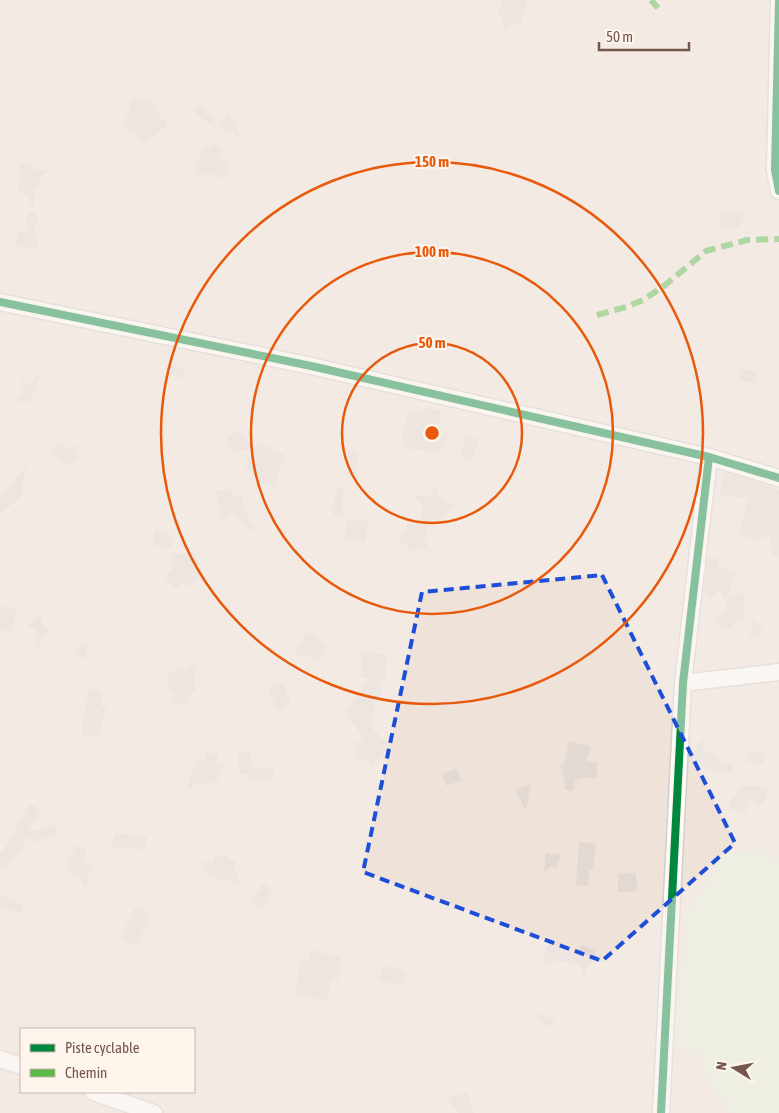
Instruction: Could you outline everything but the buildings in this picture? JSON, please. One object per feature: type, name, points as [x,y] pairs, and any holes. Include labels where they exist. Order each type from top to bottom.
[{"type":"street","points":[[779,2],[775,170],[779,191]]},
{"type":"street","points":[[0,302],[321,369],[709,457],[779,478]]},
{"type":"street","points":[[661,1113],[683,683],[709,457]]},
{"type":"street","points":[[683,683],[779,672]]},
{"type":"street","points":[[0,1059],[20,1066]]},
{"type":"street","points":[[96,1093],[154,1113]]},
{"type":"highlighted area","points":[[602,575],[735,843],[602,961],[363,872],[422,592]]},
{"type":"shaded area","points":[[0,0],[779,0],[779,1113],[0,1113]]},
{"type":"green space","points":[[753,849],[779,863],[779,1113],[731,1113],[714,1091],[698,1054],[673,1043],[687,914],[705,885],[715,860]]},
{"type":"marked path","points":[[651,0],[658,8]]},
{"type":"marked path","points":[[597,315],[643,300],[664,286],[706,251],[747,240],[779,239]]},
{"type":"cycle path","points":[[779,2],[775,170],[779,191]]},
{"type":"cycle path","points":[[0,302],[311,366],[709,457],[779,478]]},
{"type":"cycle path","points":[[661,1113],[683,683],[709,457]]}]
